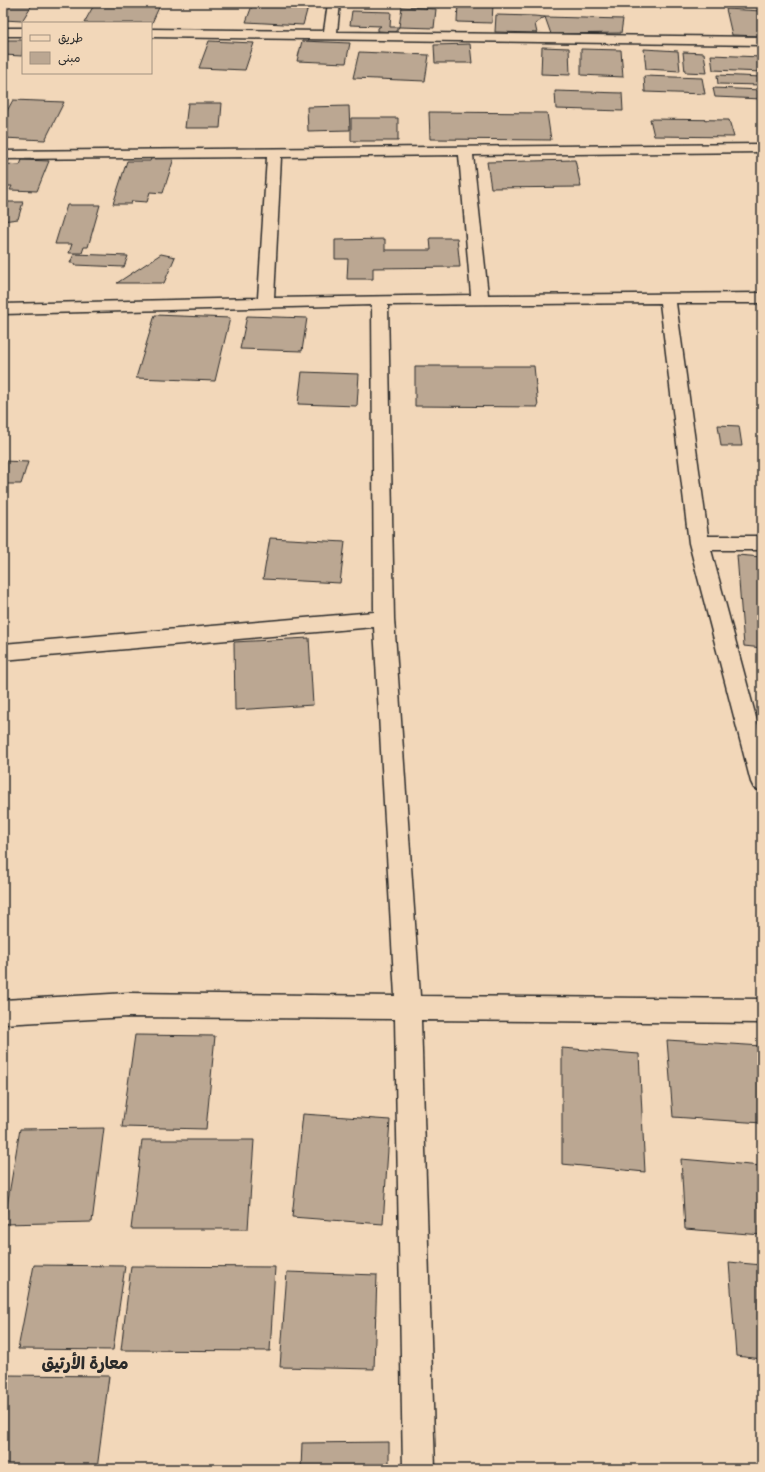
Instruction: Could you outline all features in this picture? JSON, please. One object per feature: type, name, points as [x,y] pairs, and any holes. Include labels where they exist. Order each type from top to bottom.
[{"type":"street","points":[[330,35],[334,3]]},
{"type":"street","points":[[3,32],[22,32]]},
{"type":"street","points":[[152,33],[762,41]]},
{"type":"street","points":[[3,155],[762,148]]},
{"type":"street","points":[[466,151],[480,300]]},
{"type":"street","points":[[266,303],[274,153]]},
{"type":"street","points":[[667,298],[699,543],[762,782]]},
{"type":"street","points":[[3,309],[380,300],[762,298]]},
{"type":"street","points":[[380,300],[384,619],[408,1007],[419,1469]]},
{"type":"street","points":[[699,543],[762,543]]},
{"type":"street","points":[[3,652],[384,619]]},
{"type":"street","points":[[3,1012],[128,1004],[762,1011]]},
{"type":"building","points":[[3,3],[33,3],[22,21],[3,20]]},
{"type":"building","points":[[95,3],[161,3],[152,23],[85,22]]},
{"type":"building","points":[[253,3],[309,3],[303,25],[246,22]]},
{"type":"building","points":[[410,3],[440,3],[440,7],[410,6]]},
{"type":"building","points":[[458,3],[493,4],[492,23],[457,22]]},
{"type":"building","points":[[402,7],[436,9],[434,28],[399,27]]},
{"type":"building","points":[[726,9],[762,11],[762,36],[732,35]]},
{"type":"building","points":[[352,11],[391,12],[390,27],[399,27],[395,32],[378,31],[378,28],[381,26],[350,25]]},
{"type":"building","points":[[496,15],[545,17],[535,24],[537,33],[495,32]]},
{"type":"building","points":[[545,17],[623,19],[621,33],[551,34]]},
{"type":"building","points":[[3,40],[22,40],[22,56],[3,55]]},
{"type":"building","points":[[209,41],[254,43],[245,70],[199,68]]},
{"type":"building","points":[[302,41],[350,43],[346,63],[297,61]]},
{"type":"building","points":[[470,44],[472,63],[435,63],[434,45]]},
{"type":"building","points":[[542,47],[569,48],[570,75],[541,74]]},
{"type":"building","points":[[581,49],[621,50],[623,77],[581,75]]},
{"type":"building","points":[[644,49],[678,51],[680,71],[646,69]]},
{"type":"building","points":[[359,52],[429,55],[425,81],[353,78]]},
{"type":"building","points":[[683,52],[704,53],[707,73],[685,72]]},
{"type":"building","points":[[711,55],[762,57],[762,72],[713,70]]},
{"type":"building","points":[[717,75],[762,77],[762,85],[718,84]]},
{"type":"building","points":[[644,76],[702,78],[705,94],[645,92]]},
{"type":"building","points":[[713,88],[762,90],[762,99],[715,97]]},
{"type":"building","points":[[555,91],[622,93],[623,111],[556,109]]},
{"type":"building","points":[[13,100],[64,102],[45,140],[3,138],[3,118]]},
{"type":"building","points":[[188,103],[222,103],[220,128],[185,128]]},
{"type":"building","points":[[349,106],[350,130],[308,131],[307,107]]},
{"type":"building","points":[[429,112],[547,113],[551,140],[430,139]]},
{"type":"building","points":[[351,118],[398,118],[398,141],[351,141]]},
{"type":"building","points":[[650,119],[729,120],[734,137],[654,136]]},
{"type":"building","points":[[152,157],[174,158],[163,193],[150,192],[147,202],[132,201],[131,204],[113,204],[127,161],[150,161]]},
{"type":"building","points":[[22,160],[49,161],[37,191],[10,190],[12,186],[3,186],[3,161],[9,161],[7,164],[20,165]]},
{"type":"building","points":[[575,160],[581,187],[491,188],[487,162]]},
{"type":"building","points":[[3,202],[23,202],[18,219],[3,221]]},
{"type":"building","points":[[67,205],[100,205],[88,247],[84,247],[82,253],[69,253],[72,244],[55,244]]},
{"type":"building","points":[[430,238],[457,238],[460,267],[373,268],[373,279],[347,279],[348,259],[335,259],[335,240],[385,239],[385,250],[431,250]]},
{"type":"building","points":[[74,254],[128,256],[124,267],[74,265],[74,263],[70,263]]},
{"type":"building","points":[[161,254],[175,257],[164,283],[117,283]]},
{"type":"building","points":[[155,315],[230,318],[215,381],[136,378]]},
{"type":"building","points":[[247,316],[307,318],[302,351],[240,349]]},
{"type":"building","points":[[415,366],[534,366],[538,407],[415,406]]},
{"type":"building","points":[[302,372],[359,374],[357,406],[298,404]]},
{"type":"building","points":[[718,425],[739,426],[742,446],[721,446]]},
{"type":"building","points":[[3,461],[28,462],[21,484],[3,484]]},
{"type":"building","points":[[270,538],[345,542],[340,583],[263,579]]},
{"type":"building","points":[[737,555],[762,557],[762,648],[744,646]]},
{"type":"building","points":[[309,638],[313,705],[235,710],[234,642]]},
{"type":"building","points":[[135,1035],[215,1036],[206,1129],[122,1127]]},
{"type":"building","points":[[667,1040],[762,1046],[762,1123],[673,1117]]},
{"type":"building","points":[[562,1048],[639,1054],[645,1172],[562,1164]]},
{"type":"building","points":[[303,1114],[390,1120],[383,1224],[292,1217]]},
{"type":"building","points":[[104,1128],[92,1222],[4,1224],[20,1129]]},
{"type":"building","points":[[142,1140],[254,1140],[248,1229],[131,1229]]},
{"type":"building","points":[[681,1159],[762,1166],[762,1235],[685,1229]]},
{"type":"building","points":[[729,1262],[762,1265],[762,1359],[736,1356]]},
{"type":"building","points":[[34,1265],[125,1266],[113,1350],[18,1349]]},
{"type":"building","points":[[131,1266],[275,1267],[270,1351],[121,1350]]},
{"type":"building","points":[[287,1272],[377,1275],[374,1369],[280,1367]]},
{"type":"building","points":[[4,1375],[109,1376],[97,1469],[3,1469]]},
{"type":"building","points":[[389,1442],[389,1469],[301,1469],[302,1443]]},
{"type":"district","name":"معارة الأرتيق","points":[[85,1363]]}]
